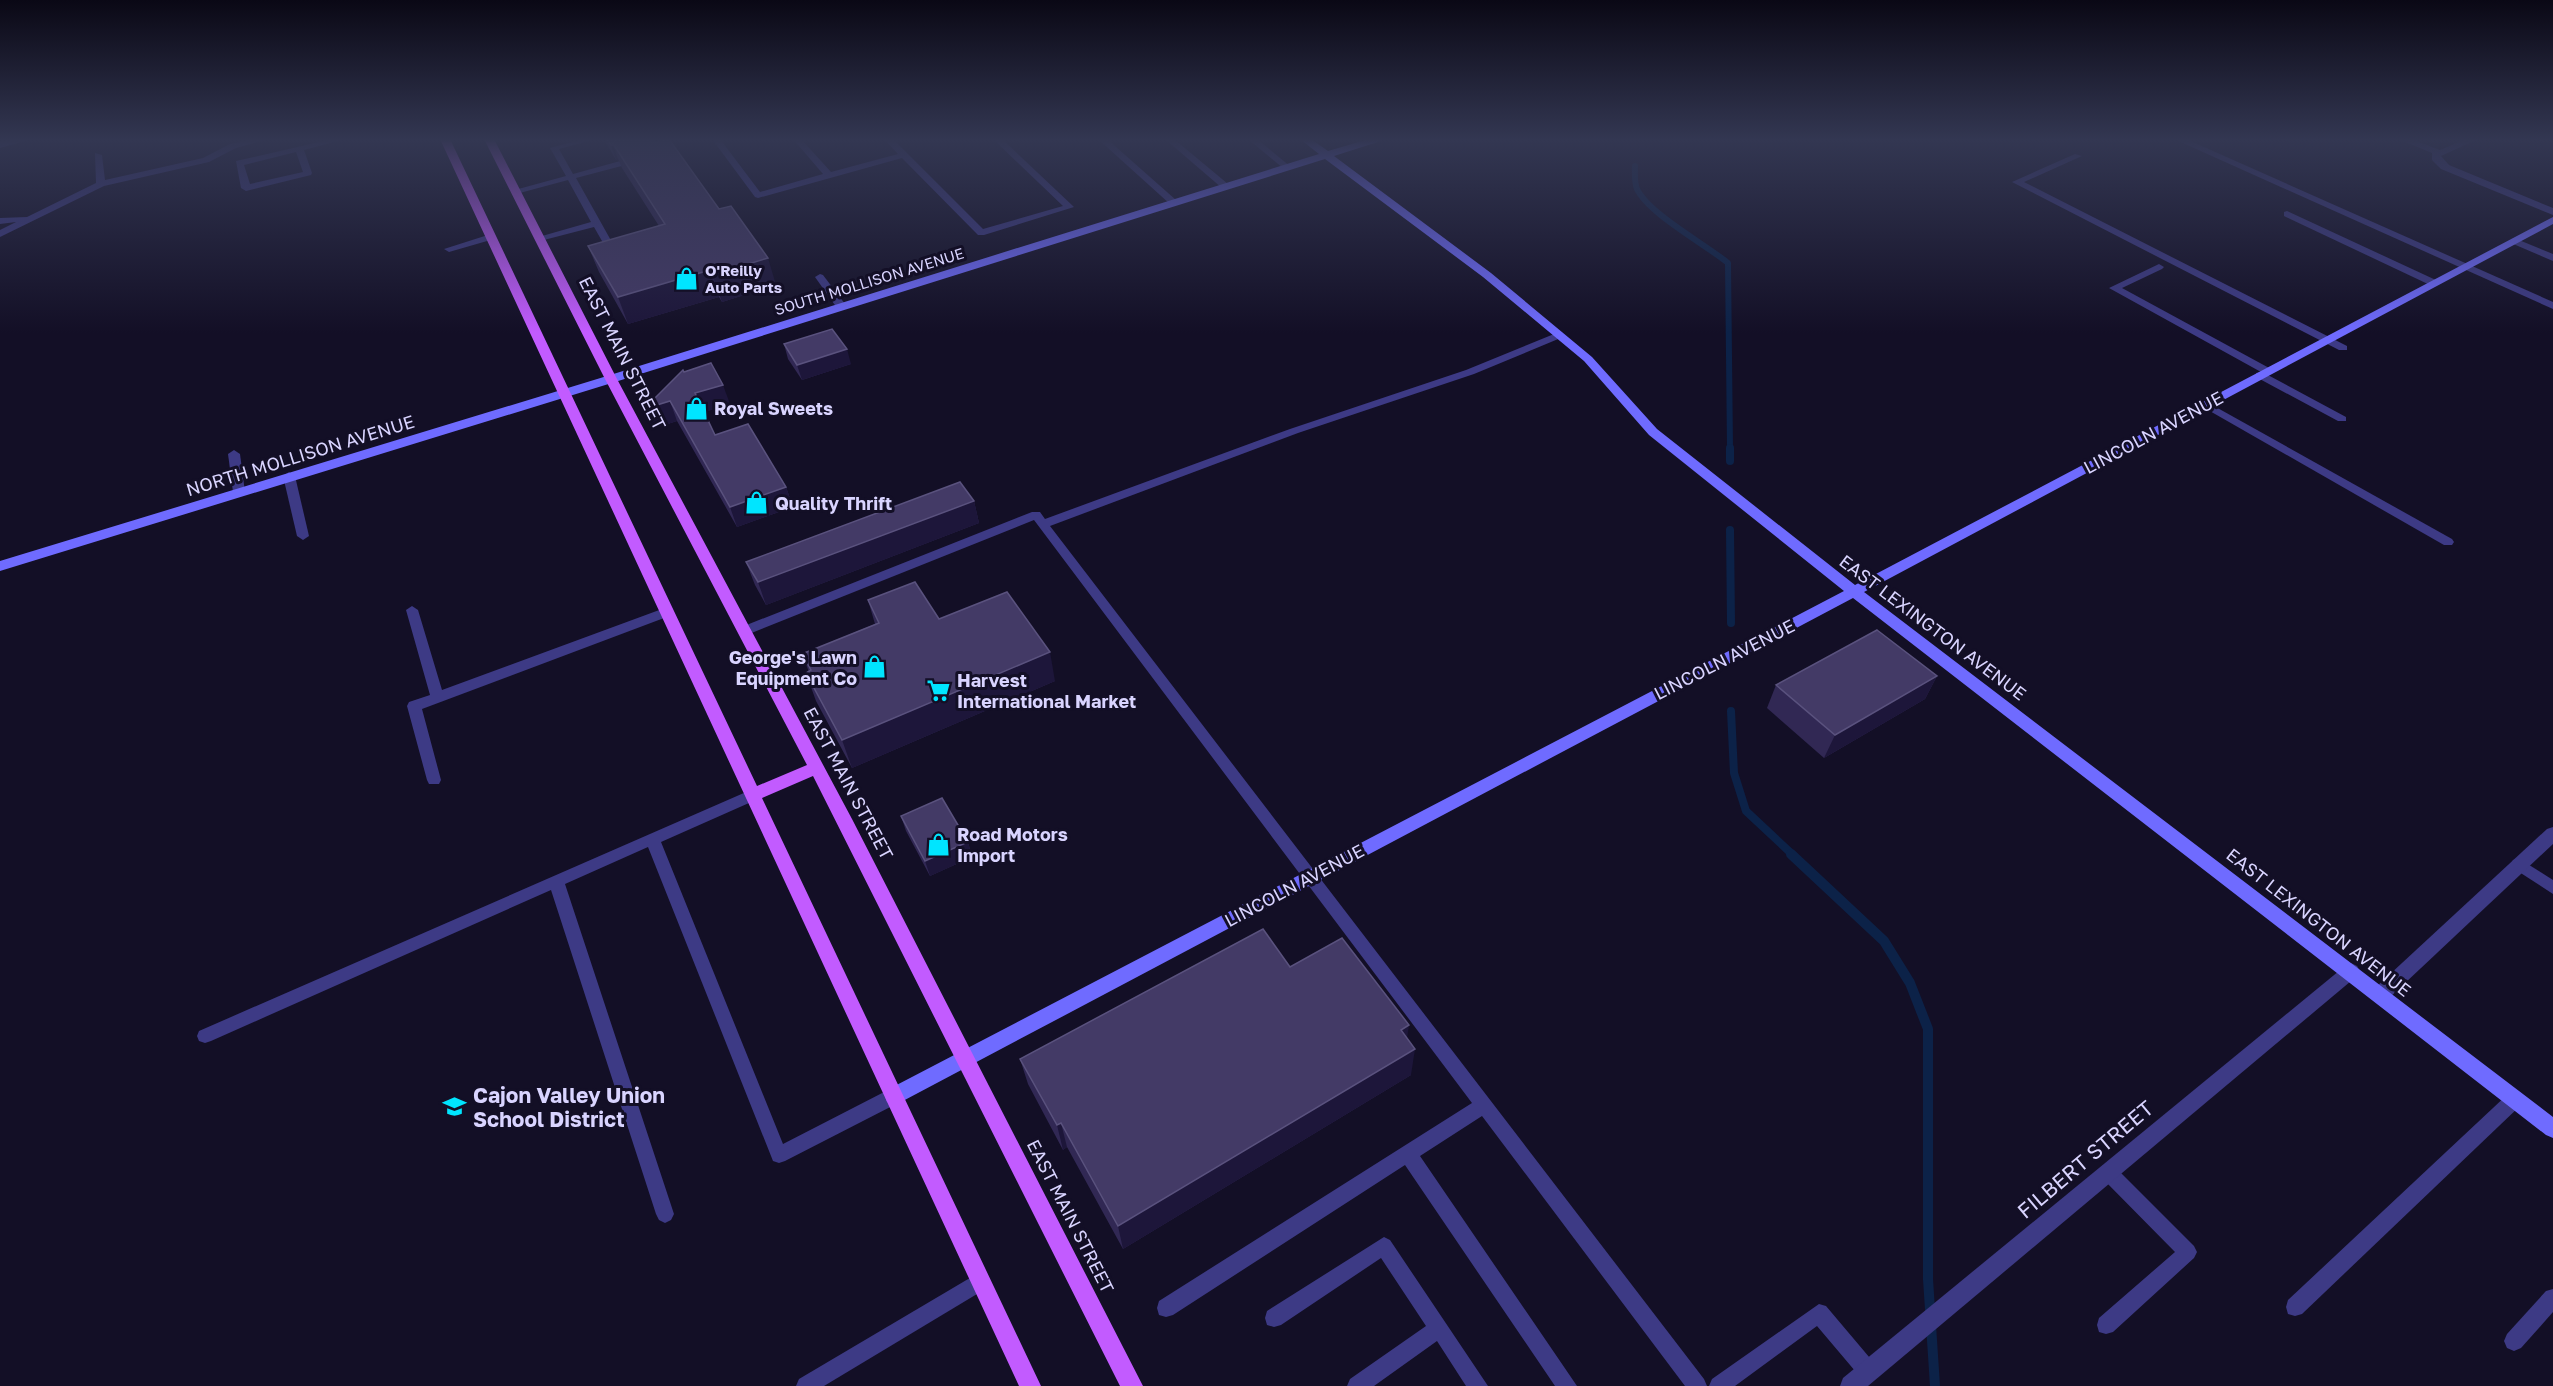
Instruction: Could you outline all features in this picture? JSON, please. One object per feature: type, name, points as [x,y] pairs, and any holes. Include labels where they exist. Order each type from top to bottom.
[{"type":"main road","points":[[475,204],[1030,1386]]},
{"type":"main road","name":"EAST MAIN STREET","points":[[522,204],[610,379],[816,768],[1132,1386]]},
{"type":"main road","points":[[753,795],[816,768]]},
{"type":"street","name":"SOUTH MOLLISON AVENUE","points":[[610,379],[1168,204]]},
{"type":"street","name":"EAST LEXINGTON AVENUE","points":[[1392,204],[1487,275],[1588,359],[1653,432],[1855,591],[2381,994],[2553,1129]]},
{"type":"street","points":[[2323,204],[2553,306]]},
{"type":"street","points":[[2533,204],[2553,212]]},
{"type":"street","name":"LINCOLN AVENUE","points":[[894,1096],[1855,591],[2553,220]]},
{"type":"street","name":"NORTH MOLLISON AVENUE","points":[[0,566],[610,379]]},
{"type":"street","points":[[2381,994],[2518,864],[2553,834]]},
{"type":"street","name":"FILBERT STREET","points":[[1851,1386],[2350,971]]},
{"type":"lane","points":[[0,234],[62,204]]},
{"type":"lane","points":[[586,204],[613,253]]},
{"type":"lane","points":[[952,204],[981,233],[1069,207],[1066,204]]},
{"type":"lane","points":[[2060,204],[2343,348]]},
{"type":"lane","points":[[2287,214],[2434,283]]},
{"type":"lane","points":[[0,221],[32,219]]},
{"type":"lane","points":[[540,238],[597,223]]},
{"type":"lane","points":[[449,249],[491,237]]},
{"type":"lane","points":[[2514,241],[2553,258]]},
{"type":"lane","points":[[2158,267],[2114,288],[2342,419]]},
{"type":"lane","points":[[820,277],[841,306]]},
{"type":"lane","points":[[1043,524],[1294,431],[1470,372],[1559,335]]},
{"type":"lane","points":[[2205,404],[2448,542]]},
{"type":"lane","points":[[234,454],[239,492]]},
{"type":"lane","points":[[289,476],[303,536]]},
{"type":"lane","points":[[744,631],[1036,515],[1697,1386]]},
{"type":"lane","points":[[412,610],[437,698]]},
{"type":"lane","points":[[434,780],[414,706],[667,612]]},
{"type":"lane","points":[[205,1036],[753,795]]},
{"type":"lane","points":[[652,839],[779,1155],[894,1096]]},
{"type":"lane","points":[[2518,864],[2553,888]]},
{"type":"lane","points":[[556,881],[665,1214]]},
{"type":"lane","points":[[2295,1307],[2515,1099]]},
{"type":"lane","points":[[1166,1308],[1484,1105]]},
{"type":"lane","points":[[1408,1154],[1567,1386]]},
{"type":"lane","points":[[2106,1324],[2188,1252],[2108,1172]]},
{"type":"lane","points":[[1274,1318],[1384,1246],[1478,1386]]},
{"type":"lane","points":[[806,1386],[980,1281]]},
{"type":"lane","points":[[2514,1341],[2553,1298]]},
{"type":"lane","points":[[1719,1386],[1819,1313],[1868,1371]]},
{"type":"lane","points":[[1357,1386],[1439,1328]]},
{"type":"building","points":[[652,204],[715,204],[719,209],[731,206],[768,258],[712,275],[710,270],[618,297],[588,246],[665,224]]},
{"type":"building","points":[[832,329],[847,349],[797,365],[784,344]]},
{"type":"building","points":[[711,363],[723,385],[695,393],[715,435],[748,424],[786,487],[730,507],[670,401],[644,409],[683,370],[684,372]]},
{"type":"building","points":[[960,482],[974,501],[758,582],[746,562]]},
{"type":"building","points":[[915,582],[939,619],[1007,592],[1050,652],[842,740],[806,673],[811,670],[802,654],[879,623],[868,600]]},
{"type":"building","points":[[1877,630],[1937,676],[1835,735],[1776,685]]},
{"type":"building","name":"Road Motors Import","points":[[942,798],[968,842],[925,861],[901,816]]},
{"type":"building","points":[[1263,929],[1290,967],[1342,938],[1409,1025],[1401,1030],[1415,1049],[1118,1226],[1061,1123],[1057,1125],[1020,1059]]},
{"type":"waterway","points":[[1648,204],[1728,263],[1730,449]]},
{"type":"waterway","points":[[1730,449],[1730,461]]},
{"type":"waterway","points":[[1730,530],[1731,623]]},
{"type":"waterway","points":[[1731,711],[1734,773],[1746,811],[1793,855]]},
{"type":"waterway","points":[[1791,854],[1884,941],[1910,983],[1928,1029],[1928,1279],[1935,1386]]},
{"type":"place","name":"O'Reilly Auto Parts","points":[[687,279]]},
{"type":"place","name":"Royal Sweets","points":[[696,408]]},
{"type":"place","name":"Quality Thrift","points":[[757,503]]},
{"type":"place","name":"George's Lawn Equipment Co","points":[[875,667]]},
{"type":"place","name":"Harvest International Market","points":[[939,690]]},
{"type":"place","name":"Road Motors Import","points":[[939,844]]},
{"type":"place","name":"Cajon Valley Union School District","points":[[455,1107]]}]
